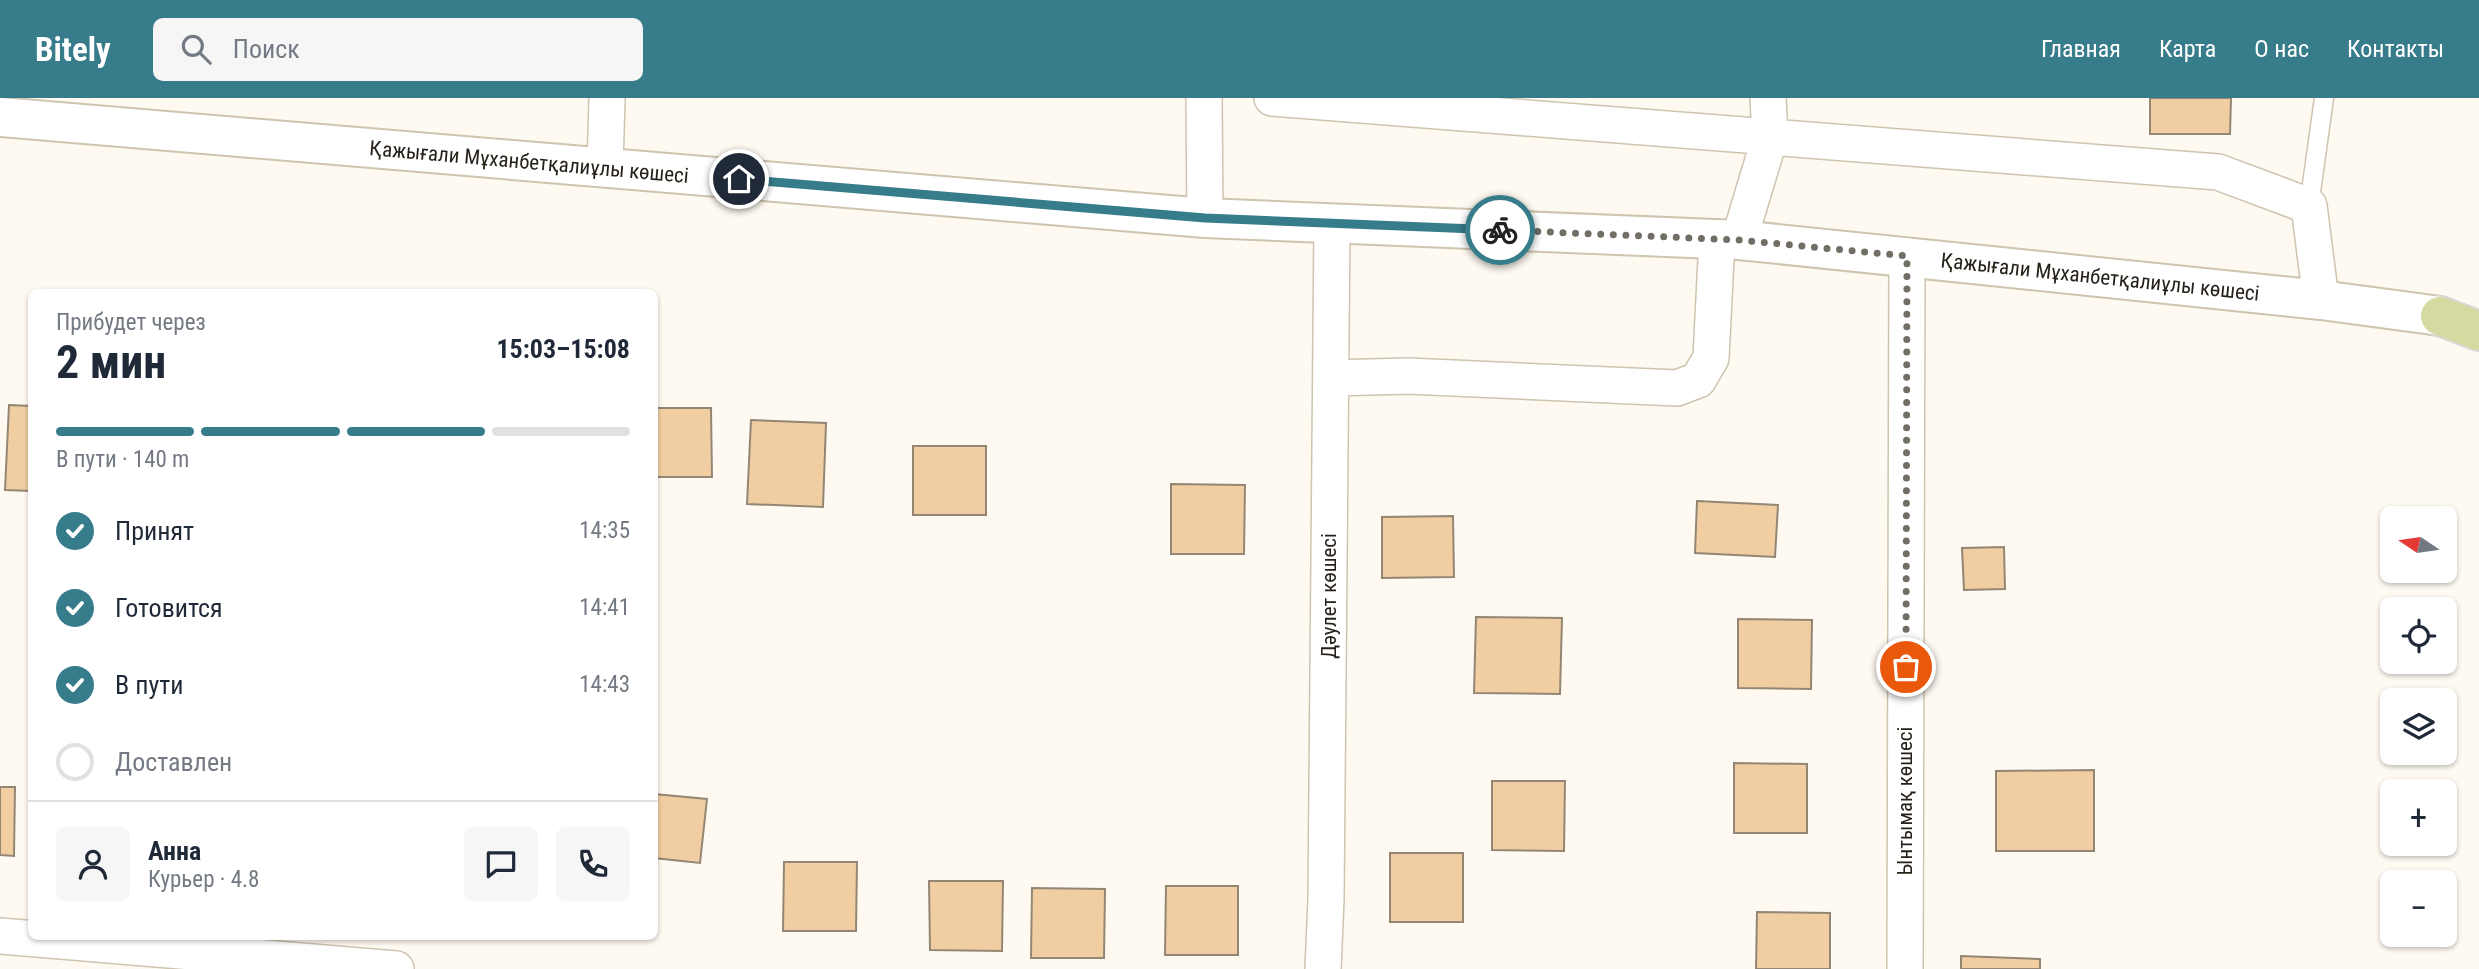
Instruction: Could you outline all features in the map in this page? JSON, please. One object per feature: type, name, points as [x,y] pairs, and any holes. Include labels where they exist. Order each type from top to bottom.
[{"type":"main road","points":[[2440,316],[2479,303]]},
{"type":"main road","points":[[2440,316],[2479,331]]},
{"type":"street","points":[[605,168],[607,98]]},
{"type":"street","points":[[1205,98],[1205,218]]},
{"type":"street","points":[[1272,98],[2218,172],[2309,206],[2321,300]]},
{"type":"street","points":[[1331,379],[1408,376],[1676,388],[1698,380],[1711,358],[1728,240],[1770,137],[1768,98]]},
{"type":"street","name":"Қажығали Мұханбетқалиұлы көшесі","points":[[0,117],[46,110],[605,168],[1205,218],[1728,240],[1907,256],[2321,300],[2440,316]]},
{"type":"street","name":"Дәулет көшесі","points":[[1323,969],[1326,900],[1332,223]]},
{"type":"street","name":"Ынтымақ көшесі","points":[[1905,969],[1907,256]]},
{"type":"street","points":[[0,936],[28,938]]},
{"type":"street","points":[[48,940],[396,969]]},
{"type":"lane","points":[[2309,206],[2324,98]]},
{"type":"building","points":[[2150,98],[2231,98],[2230,134],[2150,134]]},
{"type":"building","points":[[9,405],[28,406],[28,491],[5,490]]},
{"type":"building","points":[[658,408],[711,408],[712,477],[658,477]]},
{"type":"building","points":[[751,420],[826,423],[823,507],[747,504]]},
{"type":"building","points":[[913,446],[986,446],[986,515],[913,515]]},
{"type":"building","points":[[1171,484],[1245,485],[1244,554],[1171,554]]},
{"type":"building","points":[[1697,501],[1778,505],[1775,557],[1695,553]]},
{"type":"building","points":[[1453,516],[1454,577],[1382,578],[1382,517]]},
{"type":"building","points":[[2004,547],[2005,589],[1964,590],[1962,548]]},
{"type":"building","points":[[1476,617],[1562,618],[1560,694],[1474,693]]},
{"type":"building","points":[[1738,619],[1812,620],[1811,689],[1738,688]]},
{"type":"building","points":[[1734,763],[1807,764],[1807,833],[1734,833]]},
{"type":"building","points":[[2094,770],[2094,851],[1996,851],[1996,771]]},
{"type":"building","points":[[1492,781],[1565,781],[1564,851],[1492,850]]},
{"type":"building","points":[[0,787],[15,787],[14,856],[0,855]]},
{"type":"building","points":[[658,794],[707,799],[700,863],[658,858]]},
{"type":"building","points":[[1390,853],[1463,853],[1463,922],[1390,922]]},
{"type":"building","points":[[784,862],[857,862],[856,931],[783,931]]},
{"type":"building","points":[[929,881],[1003,881],[1002,951],[930,950]]},
{"type":"building","points":[[1166,886],[1238,886],[1238,955],[1165,955]]},
{"type":"building","points":[[1032,888],[1105,889],[1104,958],[1031,958]]},
{"type":"building","points":[[1757,912],[1830,913],[1830,969],[1756,969]]},
{"type":"building","points":[[1961,956],[2040,959],[2040,969],[1961,969]]},
{"type":"way so far","points":[[1500,230],[1739,240],[1907,256],[1906,667]]},
{"type":"route","points":[[739,179],[1205,218],[1500,230]]}]
